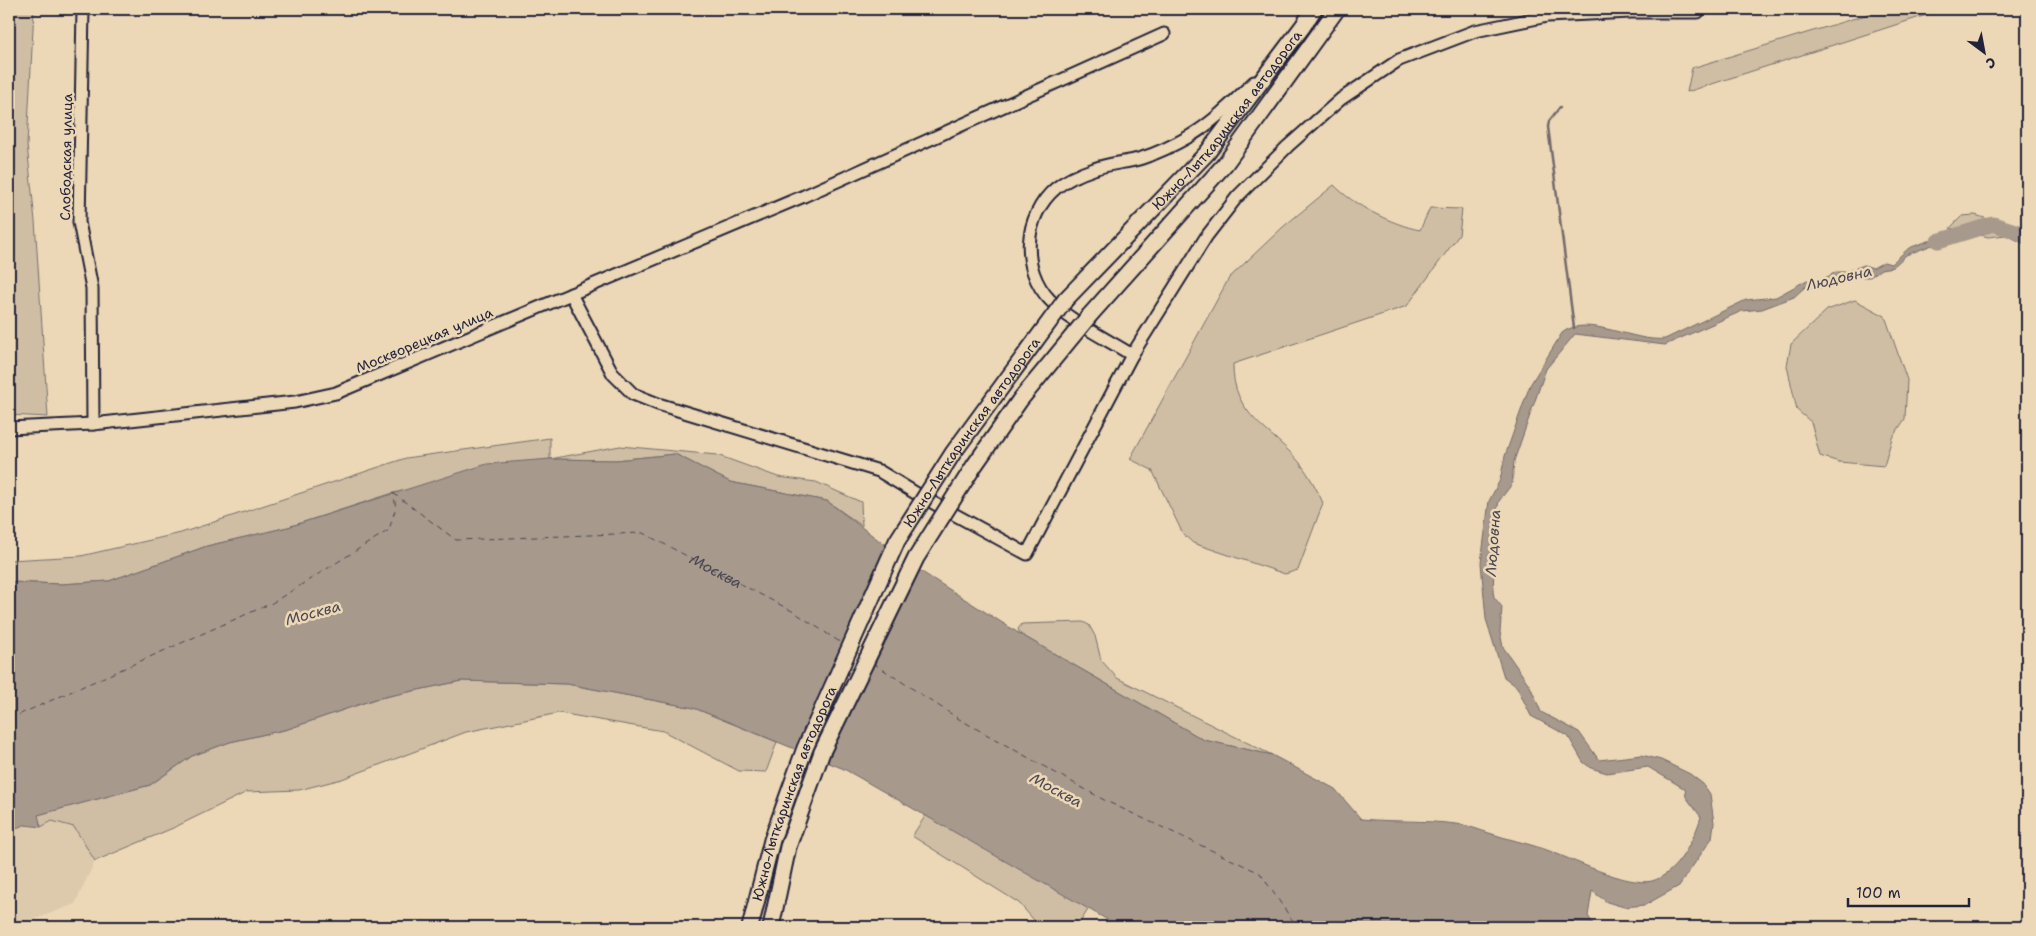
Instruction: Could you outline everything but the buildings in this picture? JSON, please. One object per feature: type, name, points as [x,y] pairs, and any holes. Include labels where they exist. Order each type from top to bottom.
[{"type":"main road","name":"Южно-Лыткаринская автодорога","points":[[750,927],[772,840],[805,748],[897,541],[953,453],[1066,299],[1207,153],[1279,59],[1314,9]]},
{"type":"main road","name":"Южно-Лыткаринская автодорога","points":[[771,927],[788,847],[822,752],[916,558],[974,466],[1020,400],[1090,315],[1225,164],[1337,9]]},
{"type":"street","name":"Слободская улица","points":[[83,9],[79,222],[92,288],[93,424]]},
{"type":"street","points":[[571,294],[613,374],[634,394],[658,404],[879,471],[1027,554],[1132,355],[1206,237],[1237,197],[1288,146],[1341,98],[1399,60],[1476,30],[1547,16],[1630,12],[1698,12],[1698,9]]},
{"type":"street","name":"Москворецкая улица","points":[[9,428],[93,424],[295,402],[336,393],[750,219],[1164,34]]},
{"type":"street","points":[[1132,355],[1064,312],[1043,292],[1034,275],[1030,256],[1030,236],[1035,217],[1045,200],[1058,186],[1094,169],[1143,158],[1191,135],[1226,108],[1279,59]]},
{"type":"shaded area","points":[[9,9],[34,9],[27,145],[35,221],[48,417],[9,415]]},
{"type":"shaded area","points":[[1885,9],[1945,9],[1687,92],[1692,68]]},
{"type":"shaded area","points":[[1334,185],[1362,207],[1398,224],[1420,230],[1430,208],[1462,209],[1459,235],[1407,306],[1233,364],[1234,382],[1246,409],[1300,463],[1313,482],[1323,503],[1298,570],[1285,574],[1193,543],[1183,534],[1152,470],[1130,459],[1229,278],[1283,227]]},
{"type":"shaded area","points":[[1975,215],[2027,231],[2027,245],[2006,235],[1988,237],[1969,232],[1956,236],[1958,230],[1950,228],[1962,216]]},
{"type":"shaded area","points":[[1855,300],[1885,316],[1907,380],[1905,419],[1892,438],[1884,466],[1839,462],[1820,456],[1811,422],[1797,410],[1787,366],[1791,344],[1827,310]]},
{"type":"shaded area","points":[[550,438],[550,459],[393,493],[288,527],[207,546],[109,581],[61,584],[9,582],[9,560],[81,556],[181,533],[406,458]]},
{"type":"shaded area","points":[[620,446],[717,455],[778,477],[816,482],[861,502],[862,526],[827,501],[730,482],[675,454],[616,460],[550,459]]},
{"type":"shaded area","points":[[1083,622],[1089,625],[1095,636],[1101,660],[1117,678],[1272,755],[1204,740],[1020,634],[1018,629],[1022,624]]},
{"type":"shaded area","points":[[461,681],[567,684],[694,708],[777,742],[766,772],[739,771],[663,731],[559,713],[466,732],[342,779],[299,790],[247,792],[173,828],[95,861],[74,827],[52,821],[41,827],[37,815],[150,785],[192,756],[230,742],[288,729],[375,699]]},
{"type":"shaded area","points":[[926,815],[1089,908],[1077,927],[1040,927],[1019,903],[912,836]]},
{"type":"shaded area","points":[[51,821],[74,827],[95,861],[75,904],[15,927],[9,927],[9,831],[24,825],[36,828]]},
{"type":"water","name":"Москва","points":[[1958,230],[1956,236],[1906,255],[1893,267],[1881,269],[1870,277],[1841,277],[1820,288],[1805,287],[1794,297],[1762,309],[1742,311],[1665,345],[1575,334],[1546,369],[1514,461],[1512,484],[1499,501],[1497,510],[1493,591],[1494,597],[1502,607],[1500,632],[1503,647],[1530,686],[1541,712],[1579,732],[1599,760],[1642,755],[1661,760],[1690,774],[1703,784],[1710,794],[1714,823],[1712,838],[1679,886],[1645,905],[1624,907],[1607,902],[1592,891],[1588,916],[1595,927],[1120,927],[844,769],[694,708],[567,684],[461,681],[375,699],[288,729],[230,742],[192,756],[150,785],[38,815],[41,827],[24,825],[9,831],[9,582],[61,584],[109,581],[207,546],[288,527],[487,464],[550,459],[616,460],[675,454],[730,482],[827,501],[914,567],[1020,634],[1204,740],[1272,755],[1335,789],[1361,819],[1464,825],[1544,849],[1614,876],[1641,882],[1652,881],[1661,877],[1677,864],[1689,846],[1698,826],[1701,817],[1686,797],[1685,789],[1648,767],[1607,773],[1591,768],[1583,762],[1568,736],[1531,716],[1517,687],[1504,677],[1486,619],[1481,563],[1489,501],[1500,480],[1505,456],[1530,385],[1562,333],[1572,328],[1584,326],[1597,327],[1640,337],[1665,339],[1746,300],[1776,297],[1807,280],[1816,283],[1836,272],[1846,272],[1864,265],[1873,268],[1884,262],[1891,264],[1909,248]]},
{"type":"pier","points":[[889,544],[921,568],[835,741],[826,764],[793,751],[879,559]]},
{"type":"waterway","points":[[1560,107],[1549,121],[1548,127],[1574,328]]},
{"type":"waterway","name":"Людовна","points":[[1938,241],[1993,224],[2027,235]]},
{"type":"ferry route","points":[[393,493],[456,540],[643,533],[794,612],[843,644]]},
{"type":"ferry route","points":[[9,719],[272,603],[389,530],[396,507],[393,493]]},
{"type":"ferry route","points":[[854,651],[862,656]]},
{"type":"ferry route","points":[[873,663],[959,719],[1106,801],[1260,873],[1297,927]]}]
